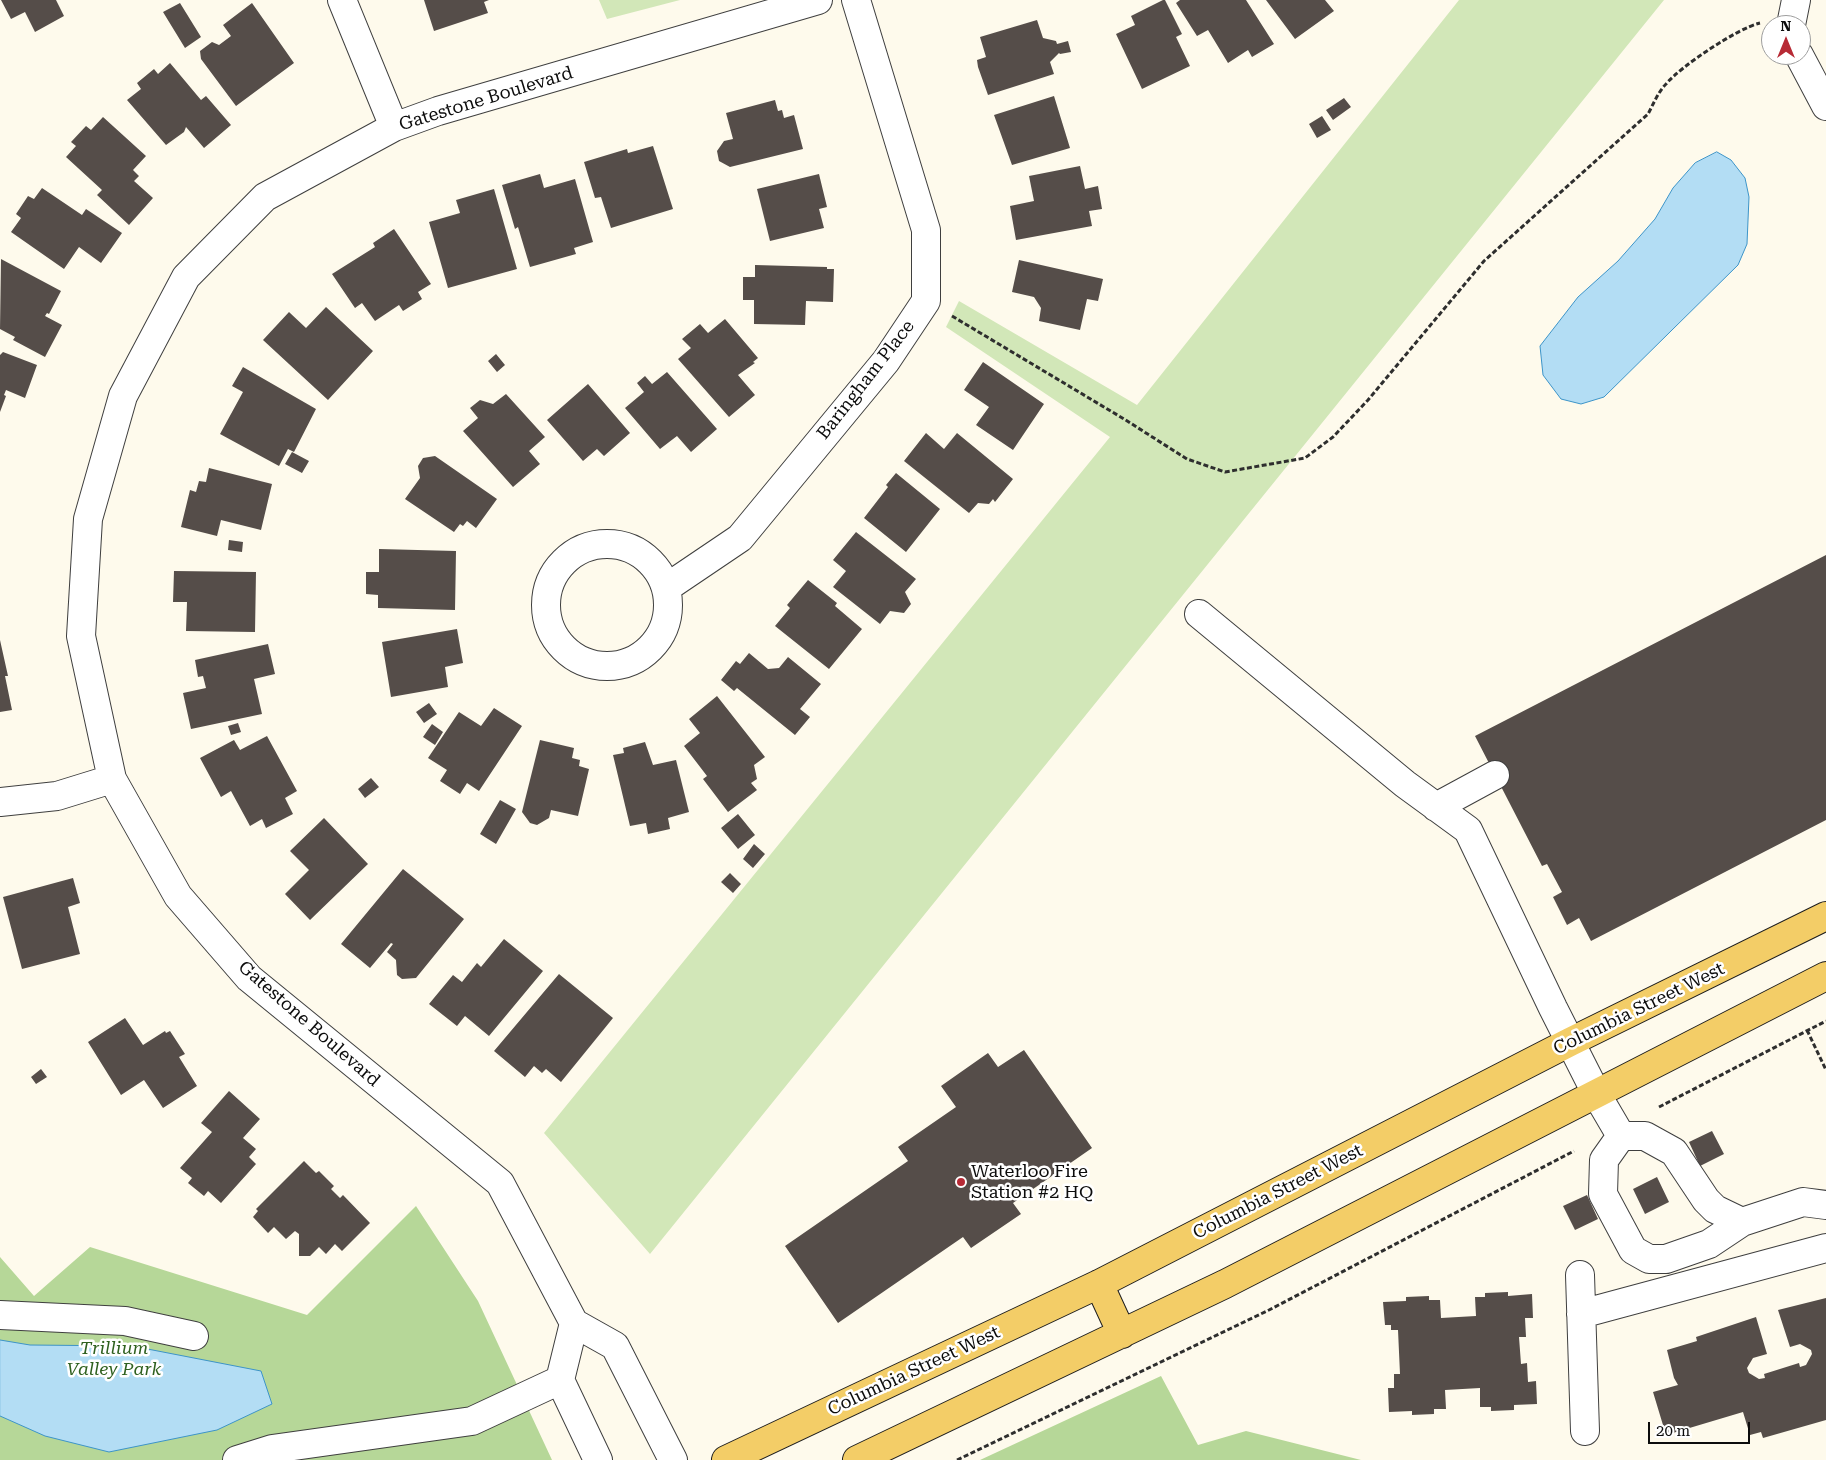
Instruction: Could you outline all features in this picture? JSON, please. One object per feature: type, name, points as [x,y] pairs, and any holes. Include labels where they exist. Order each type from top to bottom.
[{"type":"main road","name":"Columbia Street West","points":[[726,1460],[1100,1284],[1570,1042],[1826,916]]},
{"type":"main road","points":[[857,1460],[1226,1284],[1826,976]]},
{"type":"main road","points":[[1100,1284],[1122,1334]]},
{"type":"street","points":[[342,0],[394,127]]},
{"type":"street","name":"Gatestone Boulevard","points":[[574,1323],[500,1184],[249,978],[178,896],[112,779],[81,636],[88,519],[123,396],[186,278],[265,197],[394,127],[438,111],[818,0]]},
{"type":"street","name":"Baringham Place","points":[[666,588],[740,538],[886,360],[926,301],[926,230],[856,0]]},
{"type":"street","points":[[1804,65],[1826,106]]},
{"type":"street","points":[[605,543],[626,546],[641,554],[657,568],[666,588],[668,614],[660,635],[646,652],[629,662],[607,666],[579,659],[561,646],[548,622],[545,601],[554,572],[568,557],[586,547],[605,543]]},
{"type":"street","points":[[1199,614],[1405,784],[1468,830],[1570,1042],[1597,1095],[1619,1132]]},
{"type":"street","points":[[1436,807],[1495,775]]},
{"type":"street","points":[[0,802],[56,796],[112,779]]},
{"type":"street","points":[[1619,1132],[1645,1136],[1674,1152],[1706,1200],[1715,1209],[1742,1222]]},
{"type":"street","points":[[1619,1132],[1604,1160],[1603,1194],[1633,1250],[1649,1259],[1666,1259],[1709,1244],[1742,1222],[1803,1202],[1826,1205]]},
{"type":"street","points":[[1581,1314],[1826,1248]]},
{"type":"street","points":[[1580,1274],[1585,1431]]},
{"type":"street","points":[[0,1315],[125,1321],[194,1336]]},
{"type":"street","points":[[598,1460],[560,1380],[574,1323],[615,1346],[673,1460]]},
{"type":"street","points":[[237,1460],[272,1449],[472,1421],[560,1380]]},
{"type":"path","points":[[951,315],[1187,459],[1225,472],[1305,458],[1333,437],[1368,400],[1484,261],[1648,114],[1665,84],[1706,52],[1746,26],[1793,13]]},
{"type":"path","points":[[957,1460],[1269,1310],[1619,1132],[1826,1021]]},
{"type":"path","points":[[1807,1030],[1826,1070]]},
{"type":"green space","points":[[599,0],[680,0],[607,19]]},
{"type":"green space","points":[[1459,0],[1664,0],[650,1254],[544,1133],[1110,437],[946,327],[959,301],[1137,405]]},
{"type":"green space","name":"Trillium Valley Park","points":[[416,1206],[478,1301],[552,1460],[0,1460],[0,1257],[34,1296],[90,1247],[307,1315]]},
{"type":"green space","points":[[1161,1376],[1198,1445],[1246,1431],[1361,1460],[980,1460]]},
{"type":"water","points":[[1717,152],[1731,160],[1745,178],[1749,197],[1747,244],[1738,265],[1604,397],[1581,404],[1561,399],[1543,375],[1540,346],[1578,297],[1618,261],[1655,219],[1673,188],[1695,163]]},
{"type":"water","points":[[0,1340],[30,1345],[132,1346],[261,1371],[272,1404],[217,1430],[109,1452],[45,1436],[0,1416]]},
{"type":"building","points":[[1,0],[56,0],[64,16],[35,32],[25,12],[11,19]]},
{"type":"building","points":[[424,0],[489,0],[484,2],[488,13],[434,31]]},
{"type":"building","points":[[1165,0],[1182,34],[1176,37],[1190,66],[1142,89],[1116,34],[1135,25],[1131,16]]},
{"type":"building","points":[[1180,0],[1246,0],[1274,44],[1252,57],[1248,50],[1228,63],[1208,30],[1197,36],[1176,3]]},
{"type":"building","points":[[1266,0],[1325,0],[1334,11],[1295,39]]},
{"type":"building","points":[[180,3],[201,37],[185,48],[163,12]]},
{"type":"building","points":[[252,3],[294,63],[236,106],[201,59],[200,51],[212,42],[219,45],[231,36],[223,25]]},
{"type":"building","points":[[1037,20],[1043,38],[1056,41],[1057,44],[1068,41],[1071,52],[1059,53],[1050,62],[1054,74],[988,95],[977,60],[986,57],[980,37]]},
{"type":"building","points":[[170,63],[201,100],[206,96],[231,125],[204,148],[186,127],[184,132],[166,145],[127,100],[141,89],[137,83],[154,69],[158,74]]},
{"type":"building","points":[[1054,96],[1070,148],[1012,165],[994,115]]},
{"type":"building","points":[[1344,98],[1351,107],[1333,120],[1326,110]]},
{"type":"building","points":[[775,100],[778,111],[782,110],[784,118],[794,115],[803,149],[730,167],[719,161],[717,151],[724,141],[733,139],[726,113]]},
{"type":"building","points":[[1322,116],[1331,130],[1317,138],[1309,124]]},
{"type":"building","points":[[103,117],[146,156],[133,170],[139,176],[134,181],[153,198],[129,225],[97,195],[102,190],[66,157],[76,146],[71,142],[86,126],[91,130]]},
{"type":"building","points":[[653,146],[673,209],[611,228],[601,197],[595,198],[584,162],[627,149],[628,153]]},
{"type":"building","points":[[1080,166],[1085,189],[1098,186],[1102,209],[1089,211],[1092,226],[1016,240],[1010,206],[1034,201],[1029,176]]},
{"type":"building","points":[[540,174],[544,188],[575,179],[593,242],[574,248],[576,254],[530,267],[518,227],[515,229],[502,185]]},
{"type":"building","points":[[819,174],[827,207],[819,209],[824,228],[770,241],[757,189]]},
{"type":"building","points":[[42,188],[82,215],[86,209],[122,233],[101,263],[79,247],[64,269],[11,232],[21,218],[16,214],[28,196],[34,199]]},
{"type":"building","points":[[494,189],[517,269],[448,288],[429,222],[460,213],[456,200]]},
{"type":"building","points":[[394,229],[431,284],[418,292],[422,299],[403,311],[399,305],[375,321],[362,303],[355,308],[332,274],[375,247],[373,243]]},
{"type":"building","points":[[1,259],[61,291],[49,314],[47,313],[45,316],[62,325],[45,357],[13,340],[15,337],[0,329]]},
{"type":"building","points":[[1019,260],[1103,279],[1098,301],[1087,299],[1080,330],[1039,321],[1041,308],[1034,297],[1012,292]]},
{"type":"building","points":[[755,265],[827,267],[827,269],[834,269],[833,302],[806,301],[805,325],[754,324],[754,300],[743,300],[743,277],[755,277]]},
{"type":"building","points":[[326,307],[373,351],[328,400],[263,340],[289,312],[306,328]]},
{"type":"building","points":[[725,319],[758,358],[753,362],[755,363],[738,375],[755,395],[729,417],[678,359],[691,348],[682,339],[700,324],[708,333]]},
{"type":"building","points":[[3,352],[37,365],[25,398],[6,390],[4,395],[6,396],[0,412],[0,355]]},
{"type":"building","points":[[496,354],[505,365],[497,372],[488,361]]},
{"type":"building","points":[[983,362],[1044,404],[1013,450],[976,425],[989,407],[964,390]]},
{"type":"building","points":[[243,367],[316,409],[294,452],[288,449],[279,466],[220,434],[243,392],[232,386]]},
{"type":"building","points":[[667,372],[717,429],[691,452],[677,436],[660,449],[625,408],[644,392],[637,383],[645,376],[652,384]]},
{"type":"building","points":[[588,384],[630,433],[604,456],[597,449],[583,461],[547,420]]},
{"type":"building","points":[[506,394],[545,437],[529,451],[540,464],[513,487],[463,431],[478,418],[470,408],[480,400],[493,404]]},
{"type":"building","points":[[926,433],[944,449],[957,433],[1013,479],[995,502],[993,499],[989,504],[978,503],[969,513],[904,461]]},
{"type":"building","points":[[292,452],[309,461],[302,473],[285,464]]},
{"type":"building","points":[[435,456],[497,499],[476,528],[467,521],[463,526],[460,524],[454,532],[405,499],[420,478],[418,466],[423,458]]},
{"type":"building","points":[[209,468],[272,484],[261,530],[221,520],[217,536],[181,527],[190,490],[196,492],[199,481],[206,482]]},
{"type":"building","points":[[896,473],[940,509],[906,552],[864,518],[888,487],[886,485]]},
{"type":"building","points":[[856,532],[916,579],[905,592],[911,604],[904,613],[890,611],[880,624],[833,587],[846,571],[833,560]]},
{"type":"building","points":[[229,540],[243,542],[242,552],[228,550]]},
{"type":"building","points":[[379,549],[456,551],[455,610],[378,608],[378,595],[366,594],[366,572],[379,572]]},
{"type":"building","points":[[1826,555],[1826,820],[1591,941],[1579,918],[1567,925],[1553,897],[1562,892],[1547,864],[1542,866],[1475,736]]},
{"type":"building","points":[[174,571],[256,572],[255,632],[186,631],[187,602],[173,602]]},
{"type":"building","points":[[808,580],[837,603],[835,606],[862,629],[829,669],[775,626],[790,608],[787,605]]},
{"type":"building","points":[[457,629],[463,663],[445,667],[448,687],[391,697],[382,642]]},
{"type":"building","points":[[0,640],[8,676],[5,676],[12,710],[0,712]]},
{"type":"building","points":[[268,644],[275,674],[254,679],[262,714],[191,729],[183,693],[206,688],[203,676],[198,677],[195,660]]},
{"type":"building","points":[[749,653],[768,669],[779,668],[788,657],[821,684],[800,709],[810,717],[795,735],[737,688],[734,691],[721,680],[736,661],[740,664]]},
{"type":"building","points":[[717,696],[765,757],[754,765],[757,779],[751,783],[757,790],[728,812],[703,779],[707,776],[684,746],[700,733],[689,719]]},
{"type":"building","points":[[429,703],[437,714],[424,723],[416,712]]},
{"type":"building","points":[[494,708],[522,726],[479,791],[467,783],[460,794],[440,781],[447,770],[428,758],[459,712],[481,726]]},
{"type":"building","points":[[238,723],[241,732],[231,735],[228,726]]},
{"type":"building","points":[[432,724],[443,732],[435,745],[423,737]]},
{"type":"building","points":[[267,736],[297,791],[285,798],[293,814],[266,828],[262,819],[250,826],[231,791],[221,797],[200,758],[234,740],[240,750]]},
{"type":"building","points":[[540,740],[574,748],[572,758],[580,760],[579,766],[589,769],[578,816],[551,810],[549,818],[537,825],[530,823],[522,812]]},
{"type":"building","points":[[645,742],[653,765],[676,760],[689,812],[668,818],[670,829],[648,834],[646,823],[630,826],[613,755],[624,753],[623,748]]},
{"type":"building","points":[[371,778],[379,787],[365,798],[358,789]]},
{"type":"building","points":[[500,800],[516,809],[496,844],[480,834]]},
{"type":"building","points":[[738,814],[755,835],[738,849],[721,828]]},
{"type":"building","points":[[324,818],[368,864],[310,920],[285,894],[309,870],[290,851]]},
{"type":"building","points":[[754,844],[765,854],[753,868],[743,859]]},
{"type":"building","points":[[403,869],[464,919],[416,978],[402,979],[397,975],[396,960],[387,952],[393,944],[391,943],[370,968],[341,944]]},
{"type":"building","points":[[730,873],[741,884],[733,893],[721,882]]},
{"type":"building","points":[[73,878],[80,903],[68,907],[80,954],[22,969],[3,897]]},
{"type":"building","points":[[504,939],[543,971],[489,1036],[465,1016],[457,1026],[429,1004],[453,975],[462,982],[477,963],[481,967]]},
{"type":"building","points":[[559,974],[613,1018],[561,1082],[546,1069],[542,1073],[534,1066],[525,1077],[494,1051]]},
{"type":"building","points":[[125,1018],[143,1045],[165,1031],[166,1033],[170,1031],[185,1054],[179,1057],[197,1086],[163,1108],[144,1080],[121,1095],[88,1042]]},
{"type":"building","name":"Waterloo Fire Station #2 HQ","points":[[1024,1050],[1092,1148],[1013,1203],[1021,1214],[971,1248],[963,1237],[838,1323],[785,1246],[908,1161],[898,1147],[956,1107],[941,1086],[988,1053],[998,1067]]},
{"type":"building","points":[[41,1069],[47,1077],[36,1084],[31,1077]]},
{"type":"building","points":[[229,1091],[260,1119],[243,1138],[256,1149],[249,1157],[256,1164],[221,1203],[208,1191],[204,1196],[188,1183],[192,1178],[180,1168],[212,1132],[201,1123]]},
{"type":"building","points":[[1712,1131],[1724,1154],[1700,1166],[1689,1142]]},
{"type":"building","points":[[304,1161],[316,1173],[319,1171],[334,1186],[331,1189],[340,1198],[343,1195],[370,1223],[342,1251],[335,1244],[326,1254],[319,1247],[310,1256],[299,1256],[299,1234],[295,1231],[286,1239],[274,1227],[268,1233],[253,1217],[258,1211],[256,1209]]},
{"type":"building","points":[[1657,1177],[1669,1202],[1645,1214],[1633,1189]]},
{"type":"building","points":[[1587,1195],[1598,1219],[1575,1230],[1563,1206]]},
{"type":"building","points":[[1508,1292],[1508,1296],[1532,1294],[1533,1318],[1525,1318],[1526,1337],[1519,1337],[1521,1364],[1527,1363],[1528,1382],[1536,1381],[1537,1404],[1514,1405],[1514,1410],[1491,1411],[1491,1407],[1480,1407],[1480,1388],[1445,1390],[1446,1409],[1434,1409],[1434,1414],[1412,1415],[1412,1411],[1389,1412],[1388,1388],[1394,1388],[1394,1374],[1400,1374],[1398,1330],[1391,1330],[1391,1325],[1385,1325],[1383,1302],[1406,1301],[1406,1297],[1429,1296],[1429,1300],[1440,1300],[1441,1318],[1476,1316],[1475,1297],[1485,1297],[1485,1293]]},
{"type":"building","points":[[1826,1298],[1826,1420],[1763,1438],[1761,1432],[1750,1435],[1743,1412],[1666,1435],[1653,1392],[1678,1385],[1674,1378],[1667,1350],[1697,1341],[1696,1337],[1756,1317],[1767,1354],[1753,1358],[1747,1368],[1749,1373],[1759,1379],[1765,1378],[1764,1374],[1799,1363],[1800,1367],[1806,1365],[1812,1354],[1811,1350],[1800,1344],[1790,1347],[1778,1310]]},
{"type":"place","name":"Waterloo Fire Station #2 HQ","points":[[961,1182]]}]
